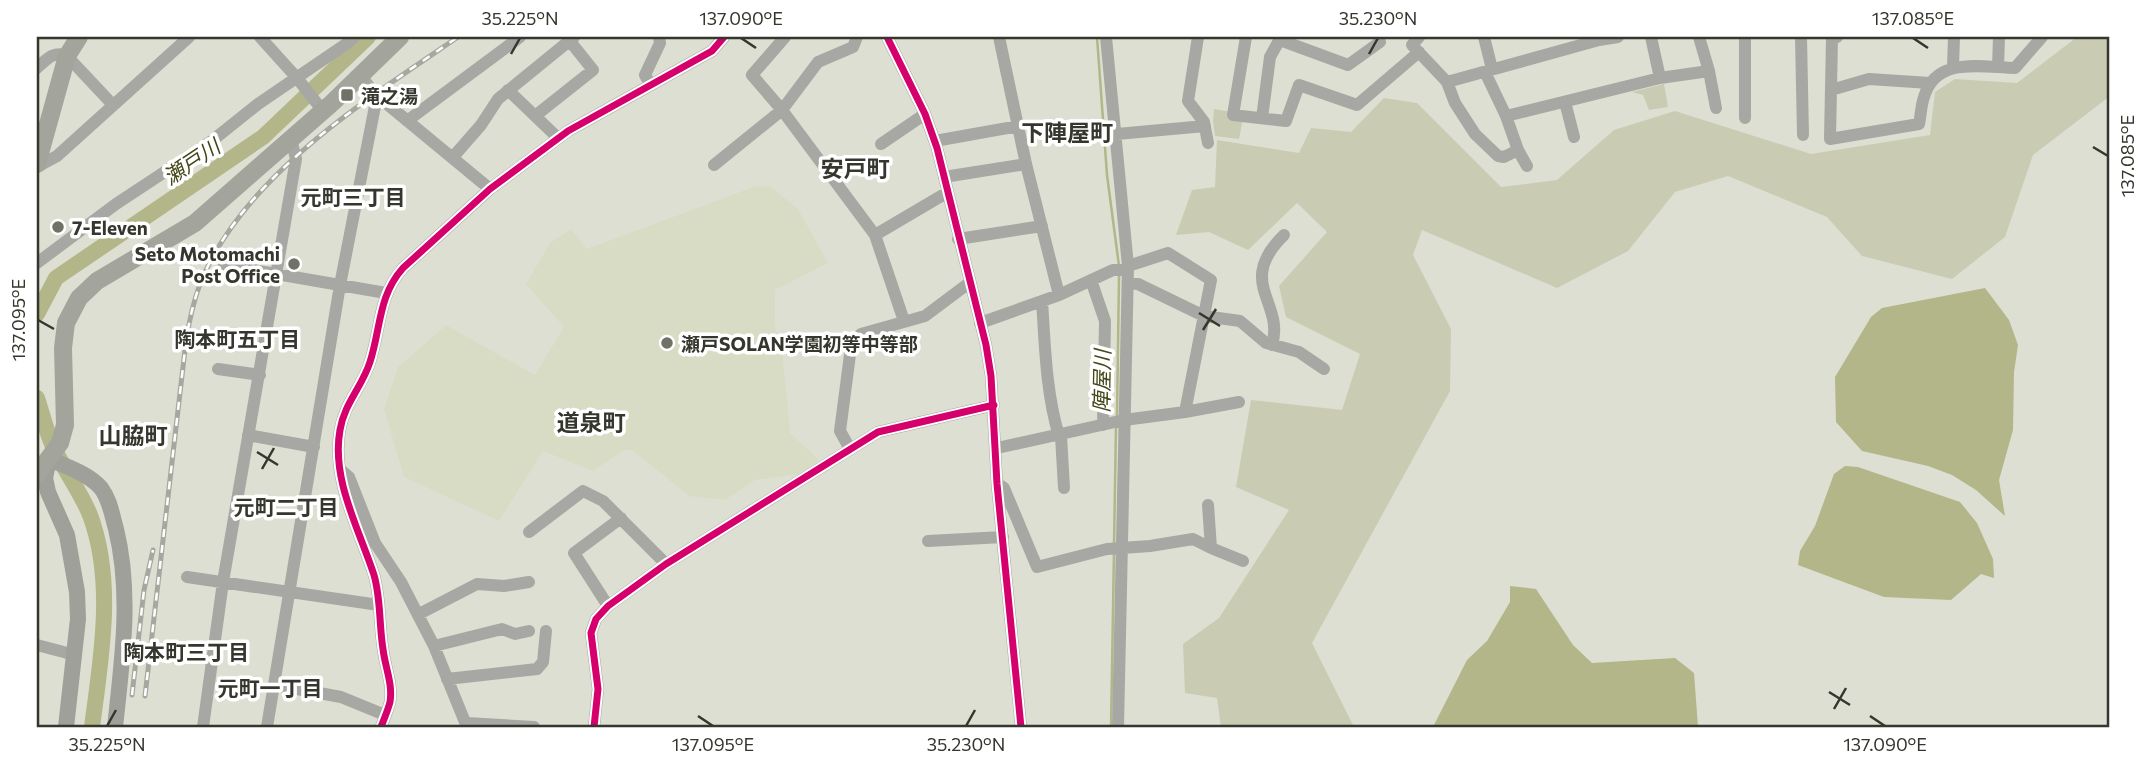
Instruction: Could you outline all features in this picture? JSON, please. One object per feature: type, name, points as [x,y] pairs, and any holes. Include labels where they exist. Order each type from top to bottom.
[{"type":"highway","points":[[37,166],[67,55],[79,37]]},
{"type":"highway","points":[[37,474],[43,454],[60,443],[65,425],[65,323],[79,298],[97,281],[195,223],[291,139],[320,108],[363,74],[400,37]]},
{"type":"main road","points":[[43,454],[99,486],[106,496],[120,545],[126,616],[115,727]]},
{"type":"main road","points":[[43,454],[48,492],[68,535],[77,592],[78,619],[66,727]]},
{"type":"street","points":[[37,166],[57,156],[189,37]]},
{"type":"street","points":[[260,37],[320,108]]},
{"type":"street","points":[[37,263],[116,204],[213,140],[258,104],[299,81],[354,37]]},
{"type":"street","points":[[407,121],[520,37]]},
{"type":"street","points":[[649,84],[645,75],[660,43],[659,37]]},
{"type":"street","points":[[275,685],[341,697],[383,721],[390,703],[391,686],[383,649],[375,578],[344,487],[340,469],[340,430],[348,401],[370,362],[386,293],[392,281],[490,189],[558,138],[649,84],[712,51],[724,37]]},
{"type":"street","points":[[785,37],[748,70],[782,110],[875,235],[904,321]]},
{"type":"street","points":[[714,165],[782,110],[818,62],[853,47],[857,37]]},
{"type":"street","points":[[887,37],[925,114],[935,141],[991,376],[998,484],[1021,727]]},
{"type":"street","points":[[999,37],[1026,164],[1059,295]]},
{"type":"street","points":[[1107,37],[1117,134],[1124,269],[1128,283],[1115,422]]},
{"type":"street","points":[[1198,37],[1188,101],[1205,126],[1208,143]]},
{"type":"street","points":[[1246,37],[1233,115],[1286,121],[1299,85],[1357,104],[1419,52]]},
{"type":"street","points":[[1419,37],[1412,45],[1447,82],[1455,103],[1475,134],[1498,156],[1504,157],[1518,150]]},
{"type":"street","points":[[1484,37],[1488,71],[1518,150],[1527,166]]},
{"type":"street","points":[[1447,82],[1598,38],[1618,37]]},
{"type":"street","points":[[1651,37],[1660,78]]},
{"type":"street","points":[[1699,37],[1716,108]]},
{"type":"street","points":[[1745,37],[1745,118]]},
{"type":"street","points":[[1801,37],[1803,135]]},
{"type":"street","points":[[1838,37],[1832,38],[1830,139],[1919,124],[1924,97],[1930,83],[1938,75],[1953,66],[2015,68],[2042,37]]},
{"type":"street","points":[[1953,66],[1954,37]]},
{"type":"street","points":[[1998,68],[1999,37]]},
{"type":"street","points":[[1262,118],[1270,57],[1280,39],[1348,65],[1380,42]]},
{"type":"street","points":[[453,157],[481,125],[498,99],[564,40],[593,70],[535,117]]},
{"type":"street","points":[[37,68],[52,55],[67,55],[113,106]]},
{"type":"street","points":[[1506,116],[1660,78],[1709,71]]},
{"type":"street","points":[[363,74],[364,80],[377,96],[490,189]]},
{"type":"street","points":[[1831,90],[1869,79],[1930,83]]},
{"type":"street","points":[[508,90],[558,138]]},
{"type":"street","points":[[267,727],[340,285],[377,96]]},
{"type":"street","points":[[1565,102],[1574,138]]},
{"type":"street","points":[[881,144],[925,114]]},
{"type":"street","points":[[1117,134],[1205,126]]},
{"type":"street","points":[[935,141],[1019,127]]},
{"type":"street","points":[[203,727],[223,582],[296,159],[291,139]]},
{"type":"street","points":[[944,177],[1026,164]]},
{"type":"street","points":[[875,235],[948,192]]},
{"type":"street","points":[[958,239],[1042,226]]},
{"type":"street","points":[[1272,345],[1275,333],[1262,282],[1264,262],[1272,247],[1284,235]]},
{"type":"street","points":[[980,323],[1168,253],[1211,280],[1185,412]]},
{"type":"street","points":[[224,265],[386,293]]},
{"type":"street","points":[[1091,280],[1105,321],[1115,422],[1118,727]]},
{"type":"street","points":[[1128,283],[1138,284],[1204,316],[1240,321],[1266,343],[1299,352],[1324,369]]},
{"type":"street","points":[[850,449],[840,431],[851,347],[861,334],[925,316],[969,284]]},
{"type":"street","points":[[1042,301],[1052,410],[1060,436],[1064,488]]},
{"type":"street","points":[[218,369],[260,375]]},
{"type":"street","points":[[997,448],[1115,422],[1239,402]]},
{"type":"street","points":[[594,727],[598,689],[591,650],[591,633],[596,619],[608,606],[666,564],[878,432],[994,405]]},
{"type":"street","points":[[248,435],[314,447]]},
{"type":"street","points":[[340,469],[349,477],[375,543],[419,614],[466,725],[534,727]]},
{"type":"street","points":[[998,484],[1004,488],[1037,567],[1117,549],[1193,539],[1243,561]]},
{"type":"street","points":[[528,532],[583,491],[603,501],[666,564]]},
{"type":"street","points":[[1209,505],[1211,548]]},
{"type":"street","points":[[608,606],[574,553],[621,519]]},
{"type":"street","points":[[928,541],[1003,537]]},
{"type":"street","points":[[187,577],[379,606]]},
{"type":"street","points":[[419,614],[477,584],[504,586],[529,582]]},
{"type":"street","points":[[434,646],[502,629],[515,634],[529,631]]},
{"type":"street","points":[[447,679],[537,669],[543,662],[546,631]]},
{"type":"street","points":[[37,645],[75,655]]},
{"type":"shaded area","points":[[2077,37],[2110,37],[2110,96],[2033,155],[2005,237],[1952,279],[1862,256],[1827,217],[1728,176],[1675,192],[1628,251],[1557,288],[1422,230],[1413,255],[1451,329],[1450,391],[1312,643],[1354,727],[1221,727],[1217,698],[1185,693],[1183,644],[1219,618],[1289,510],[1236,487],[1251,400],[1342,410],[1360,354],[1286,317],[1279,286],[1327,232],[1297,203],[1248,250],[1209,232],[1176,235],[1192,190],[1215,187],[1217,140],[1299,153],[1311,128],[1351,132],[1384,98],[1417,103],[1501,187],[1557,180],[1614,130],[1675,111],[1811,154],[1930,135],[1935,92],[1955,79],[2017,83]]},
{"type":"shaded area","points":[[1664,84],[1668,107],[1649,110],[1643,95],[1632,92]]},
{"type":"shaded area","points":[[1214,109],[1232,112],[1243,118],[1239,139],[1215,136]]},
{"type":"shaded area","name":"瀬戸SOLAN学園初等中等部","points":[[756,186],[771,187],[798,209],[828,263],[775,290],[775,327],[783,359],[790,433],[819,460],[799,474],[755,480],[725,500],[689,496],[632,450],[624,450],[593,471],[543,451],[499,521],[404,477],[384,409],[398,367],[446,325],[535,375],[564,327],[526,284],[550,243],[571,229],[587,249]]},
{"type":"shaded area","points":[[1985,288],[2009,320],[2018,345],[2014,372],[2013,430],[1999,480],[2005,516],[1976,490],[1952,475],[1928,466],[1862,451],[1836,422],[1835,377],[1871,317],[1882,308]]},
{"type":"shaded area","points":[[1845,466],[1858,467],[1960,502],[1977,523],[1993,559],[1994,578],[1981,574],[1951,600],[1884,597],[1798,565],[1800,551],[1815,526],[1834,474]]},
{"type":"shaded area","points":[[1510,586],[1536,589],[1573,645],[1592,663],[1675,658],[1694,673],[1698,727],[1433,727],[1467,660],[1487,641],[1510,602]]},
{"type":"waterway","name":"瀬戸川","points":[[37,314],[56,278],[263,137],[368,37]]},
{"type":"waterway","name":"陣屋川","points":[[1097,37],[1107,175],[1119,266]]},
{"type":"waterway","name":"陣屋川","points":[[1117,416],[1119,276]]},
{"type":"waterway","name":"瀬戸川","points":[[37,398],[52,444],[90,515],[98,541],[104,620],[92,727]]},
{"type":"waterway","name":"陣屋川","points":[[1114,545],[1116,426]]},
{"type":"waterway","name":"陣屋川","points":[[1111,727],[1114,552]]},
{"type":"railway","points":[[145,696],[186,341],[200,284],[220,245],[246,209],[276,175],[347,114],[458,37]]},
{"type":"railway","points":[[132,695],[144,590],[153,550]]},
{"type":"cycle path","points":[[381,727],[391,695],[378,593],[348,504],[339,467],[338,448],[342,421],[370,362],[389,290],[403,268],[490,189],[568,131],[712,51],[724,37]]},
{"type":"cycle path","points":[[887,37],[925,114],[937,148],[986,345],[991,376],[997,484],[1021,727]]},
{"type":"cycle path","points":[[594,727],[598,689],[591,633],[596,619],[608,606],[666,564],[878,432],[994,405]]},
{"type":"place","name":"滝之湯","points":[[347,95]]},
{"type":"place","name":"7-Eleven","points":[[58,227]]},
{"type":"place","name":"Seto Motomachi Post Office","points":[[294,264]]},
{"type":"place","name":"瀬戸SOLAN学園初等中等部","points":[[667,343]]},
{"type":"district","name":"下陣屋町","points":[[1067,132]]},
{"type":"district","name":"安戸町","points":[[855,168]]},
{"type":"district","name":"元町三丁目","points":[[353,196]]},
{"type":"district","name":"陶本町五丁目","points":[[237,338]]},
{"type":"district","name":"道泉町","points":[[591,422]]},
{"type":"district","name":"山脇町","points":[[133,435]]},
{"type":"district","name":"元町二丁目","points":[[286,506]]},
{"type":"district","name":"陶本町三丁目","points":[[186,651]]},
{"type":"district","name":"元町一丁目","points":[[270,687]]}]
